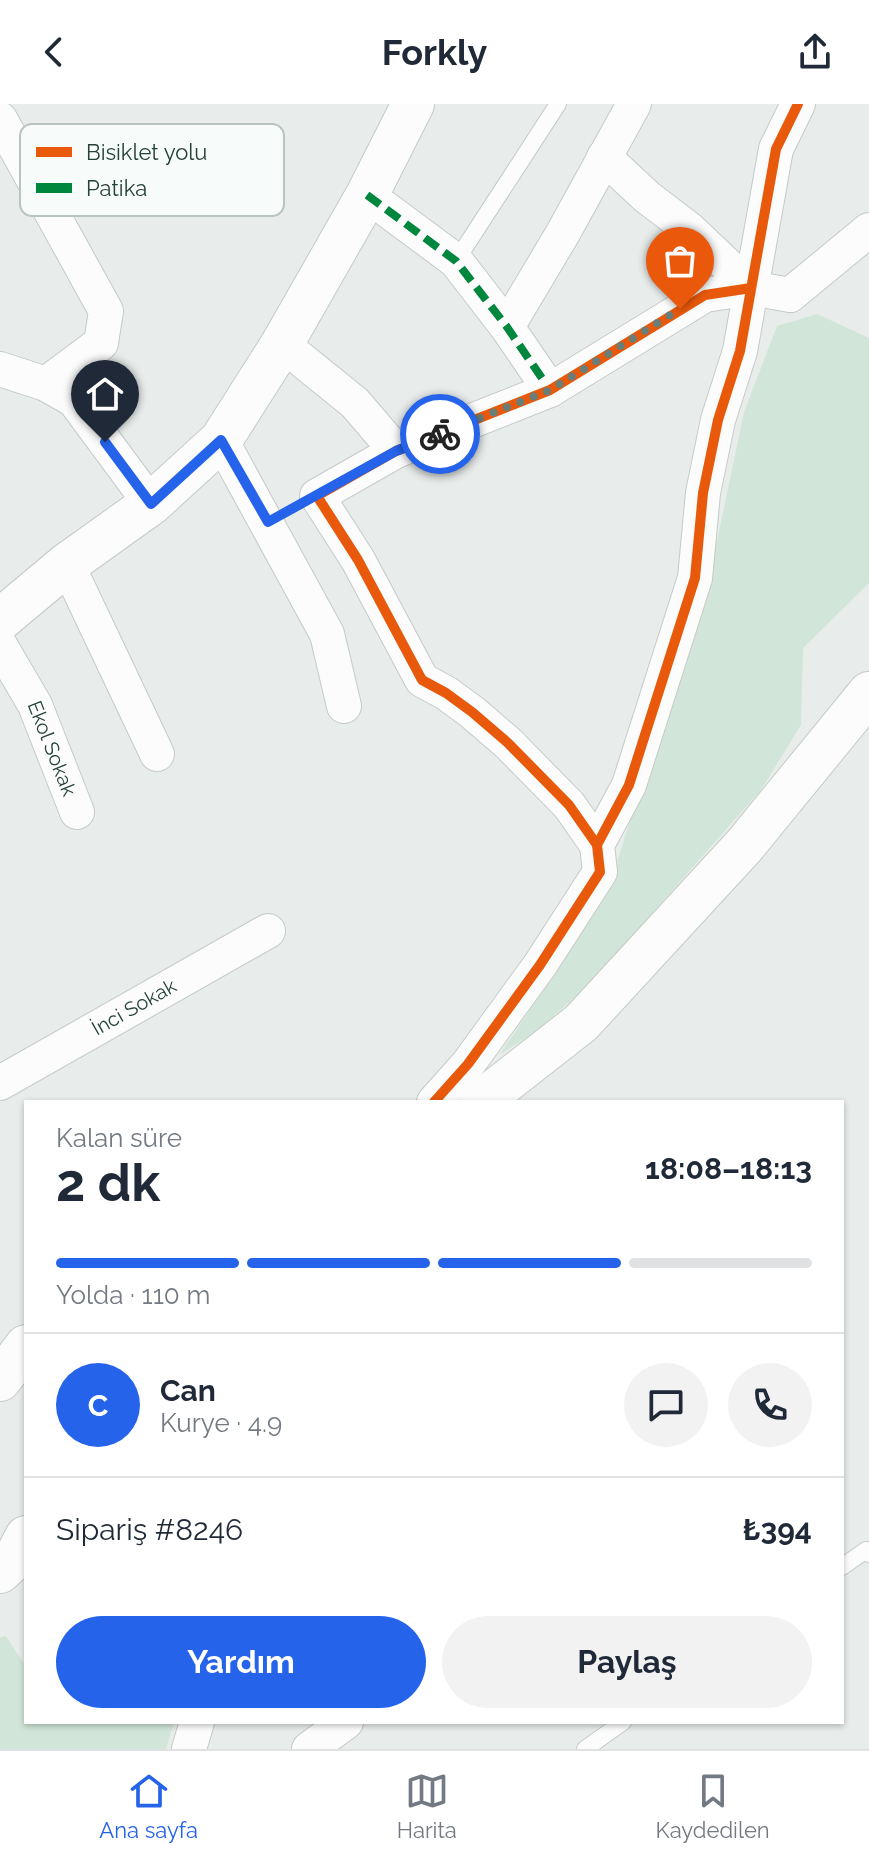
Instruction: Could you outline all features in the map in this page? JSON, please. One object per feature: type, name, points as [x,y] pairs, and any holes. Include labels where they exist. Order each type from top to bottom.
[{"type":"street","points":[[0,620],[67,564],[151,504],[221,440],[282,344],[367,195],[413,104]]},
{"type":"street","points":[[507,327],[634,104]]},
{"type":"street","points":[[597,845],[629,785],[695,578],[703,493],[718,420],[740,351],[776,149],[798,104]]},
{"type":"street","points":[[0,119],[20,155]]},
{"type":"street","points":[[604,157],[647,197],[689,229],[751,288]]},
{"type":"street","points":[[367,195],[456,261],[550,390]]},
{"type":"street","points":[[46,384],[101,343],[106,311],[54,216]]},
{"type":"street","points":[[268,522],[396,451],[550,390],[705,295],[751,288],[790,295],[869,230]]},
{"type":"street","points":[[282,344],[355,403],[396,451]]},
{"type":"street","points":[[0,369],[46,384],[74,400],[151,504]]},
{"type":"street","points":[[221,440],[327,634],[344,706]]},
{"type":"street","points":[[317,496],[358,560],[422,680],[463,705],[508,743],[569,805],[597,845],[600,872],[540,965],[468,1064],[436,1100]]},
{"type":"street","points":[[67,564],[157,754]]},
{"type":"street","name":"Ekol Sokak","points":[[0,645],[35,705],[77,812]]},
{"type":"street","points":[[483,1100],[581,1023],[744,846],[869,693]]},
{"type":"street","name":"İnci Sokak","points":[[0,1083],[268,931]]},
{"type":"street","points":[[0,1380],[24,1349]]},
{"type":"street","points":[[0,1572],[15,1558],[24,1541]]},
{"type":"street","points":[[189,1749],[196,1724]]},
{"type":"street","points":[[309,1749],[343,1724]]},
{"type":"lane","points":[[456,261],[558,104]]},
{"type":"lane","points":[[844,1566],[866,1550],[869,1554]]},
{"type":"lane","points":[[585,1749],[620,1724]]},
{"type":"green space","points":[[817,314],[869,338],[869,583],[803,648],[801,725],[761,790],[588,986],[533,1034],[500,1054],[562,963],[617,862],[712,565],[744,412],[777,326]]},
{"type":"green space","points":[[6,1636],[24,1664],[24,1724],[173,1724],[166,1749],[0,1749],[0,1637]]},
{"type":"marked path","points":[[367,195],[456,261],[550,390]]},
{"type":"marked path","points":[[268,522],[317,496]]},
{"type":"cycle path","points":[[436,1100],[468,1064],[540,965],[600,872],[597,845],[629,785],[695,578],[703,493],[718,420],[740,351],[776,149],[798,104]]},
{"type":"cycle path","points":[[597,845],[569,805],[508,743],[472,712],[422,680],[358,560],[317,496],[396,451],[550,390],[705,295],[751,288]]},
{"type":"way so far","points":[[440,434],[550,390],[680,309]]},
{"type":"route","points":[[105,442],[151,504],[221,440],[268,522],[396,451],[440,434]]}]
